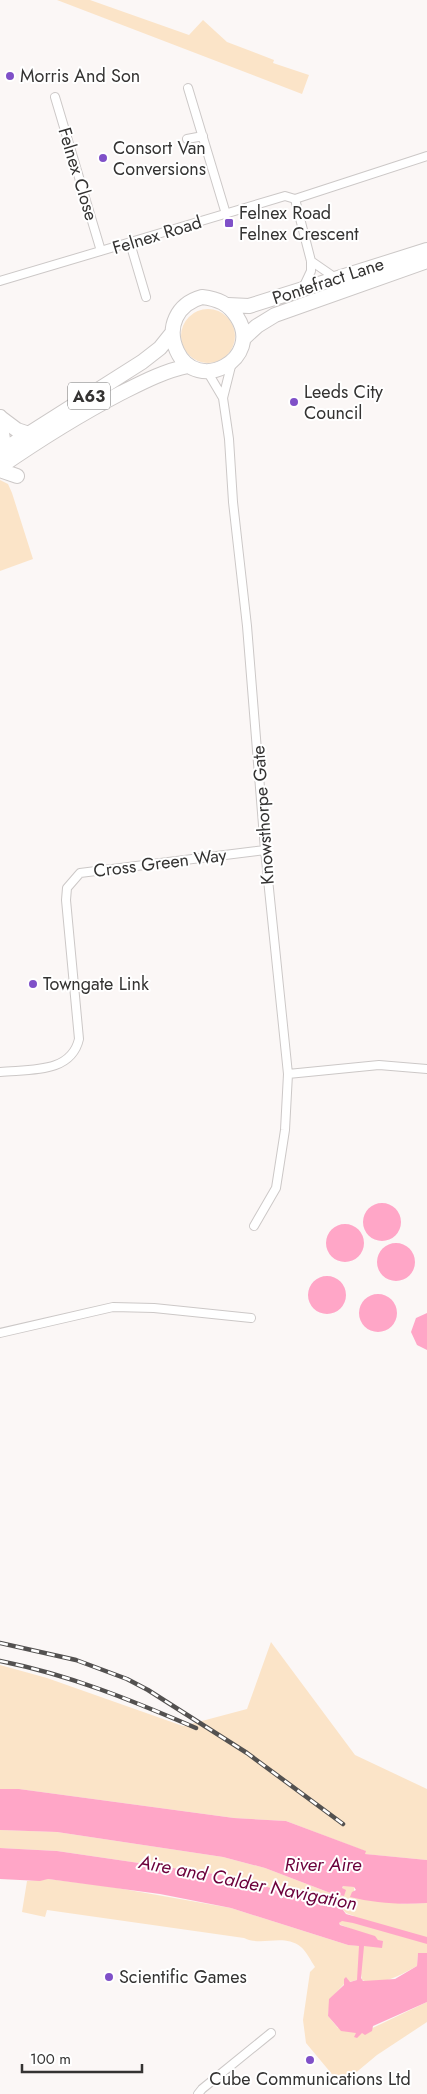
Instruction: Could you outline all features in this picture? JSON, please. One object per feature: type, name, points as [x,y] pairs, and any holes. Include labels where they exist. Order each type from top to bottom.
[{"type":"highway","name":"Pontefract Lane","points":[[228,306],[249,306],[427,250]]},
{"type":"highway","name":"Pontefract Lane","points":[[244,338],[257,326],[274,315],[427,262]]},
{"type":"highway","name":"A63","points":[[0,452],[142,362],[160,348],[172,333],[176,315],[183,306],[192,300],[202,297],[212,298],[228,306]]},
{"type":"highway","points":[[172,333],[180,357],[188,366],[207,371],[223,369],[233,361],[242,348],[244,338],[239,321],[228,306]]},
{"type":"highway","name":"A63","points":[[0,468],[35,442],[101,404],[159,375],[188,366]]},
{"type":"highway","points":[[1,415],[17,430],[28,434]]},
{"type":"highway","points":[[0,468],[17,476]]},
{"type":"street","points":[[188,88],[226,214]]},
{"type":"street","name":"Felnex Close","points":[[55,97],[101,251]]},
{"type":"street","points":[[187,139],[203,136]]},
{"type":"street","name":"Felnex Road","points":[[0,281],[285,196],[295,199],[427,156]]},
{"type":"street","points":[[295,199],[311,260],[311,271],[302,290]]},
{"type":"street","points":[[130,243],[146,297]]},
{"type":"street","points":[[311,260],[337,279]]},
{"type":"street","name":"Knowsthorpe Gate","points":[[233,361],[223,398],[248,635],[265,850],[288,1074],[285,1130],[276,1188],[254,1226]]},
{"type":"street","name":"Knowsthorpe Gate","points":[[207,371],[223,398]]},
{"type":"street","points":[[0,452],[5,439],[1,415]]},
{"type":"street","name":"Cross Green Way","points":[[0,1072],[58,1066],[76,1050],[79,1039],[66,900],[67,888],[80,873],[265,850]]},
{"type":"street","points":[[288,1074],[379,1065],[427,1069]]},
{"type":"street","points":[[0,1333],[112,1307],[154,1308],[251,1318]]},
{"type":"street","points":[[198,2094],[271,2033]]},
{"type":"shaded area","points":[[57,0],[90,0],[189,35],[203,20],[227,42],[274,60],[273,63],[309,75],[302,94]]},
{"type":"shaded area","points":[[208,309],[218,311],[227,317],[233,326],[235,336],[233,346],[227,355],[218,361],[208,363],[198,361],[189,355],[183,346],[181,336],[183,326],[189,317],[198,311]]},
{"type":"shaded area","points":[[0,480],[8,484],[12,493],[33,559],[0,571]]},
{"type":"shaded area","points":[[271,1642],[355,1755],[427,1789],[427,1860],[364,1854],[365,1851],[286,1821],[234,1818],[19,1789],[0,1789],[0,1665],[47,1678],[183,1726],[247,1709]]},
{"type":"shaded area","points":[[0,1830],[57,1832],[223,1857],[265,1868],[333,1894],[344,1896],[342,1888],[344,1885],[354,1887],[354,1892],[402,1904],[427,1903],[427,1953],[418,1953],[417,1966],[391,1979],[376,1982],[362,1980],[361,1974],[357,1980],[345,1983],[330,1999],[328,2016],[338,2028],[362,2033],[427,2002],[427,2022],[377,2055],[341,2085],[306,2043],[303,2020],[310,1972],[315,1967],[303,1949],[294,1943],[280,1940],[258,1941],[47,1910],[45,1917],[22,1912],[27,1881],[48,1879],[106,1886],[231,1908],[348,1945],[368,1946],[378,1940],[339,1924],[340,1921],[354,1916],[346,1913],[340,1906],[221,1875],[57,1851],[0,1848]]},
{"type":"water","points":[[382,1203],[395,1209],[401,1222],[395,1235],[382,1241],[369,1235],[363,1222],[369,1209]]},
{"type":"water","points":[[345,1224],[358,1230],[364,1243],[358,1256],[345,1262],[332,1256],[326,1243],[332,1230]]},
{"type":"water","points":[[396,1243],[409,1249],[415,1262],[409,1275],[396,1281],[383,1275],[377,1262],[383,1249]]},
{"type":"water","points":[[327,1276],[340,1282],[346,1295],[340,1308],[327,1314],[314,1308],[308,1295],[314,1282]]},
{"type":"water","points":[[378,1294],[391,1300],[397,1313],[391,1326],[378,1332],[365,1326],[359,1313],[365,1300]]},
{"type":"water","points":[[427,1313],[427,1350],[417,1345],[411,1332],[416,1318]]},
{"type":"water","name":"River Aire","points":[[0,1789],[19,1789],[234,1818],[286,1821],[366,1851],[365,1854],[427,1860],[427,1903],[388,1903],[350,1897],[352,1892],[356,1890],[354,1887],[343,1886],[342,1888],[346,1890],[344,1896],[333,1894],[265,1868],[223,1857],[57,1832],[0,1830]]},
{"type":"water","points":[[0,1848],[57,1851],[221,1875],[340,1906],[346,1914],[427,1937],[427,1944],[353,1923],[342,1921],[339,1923],[340,1925],[375,1936],[378,1940],[383,1941],[382,1948],[364,1946],[361,1978],[363,1981],[395,1979],[417,1966],[418,1953],[427,1953],[427,2002],[373,2026],[372,2031],[365,2035],[362,2033],[357,2038],[354,2037],[356,2033],[341,2031],[328,2016],[329,1999],[344,1985],[344,1979],[346,1977],[350,1982],[357,1980],[359,1946],[348,1945],[231,1908],[160,1894],[48,1879],[40,1881],[0,1879]]},
{"type":"railway","points":[[0,1643],[76,1660],[127,1679],[148,1690],[247,1753],[343,1824]]},
{"type":"railway","points":[[0,1661],[51,1673],[100,1689],[196,1728]]},
{"type":"place","name":"Morris And Son","points":[[10,76]]},
{"type":"place","name":"Consort Van Conversions","points":[[103,158]]},
{"type":"place","name":"Felnex Road Felnex Crescent","points":[[229,223]]},
{"type":"place","name":"Leeds City Council","points":[[294,402]]},
{"type":"place","name":"Towngate Link","points":[[33,984]]},
{"type":"place","name":"Scientific Games","points":[[109,1977]]},
{"type":"place","name":"Cube Communications Ltd","points":[[310,2060]]},
{"type":"water label","name":"Aire and Calder Navigation","points":[[248,1882]]}]
